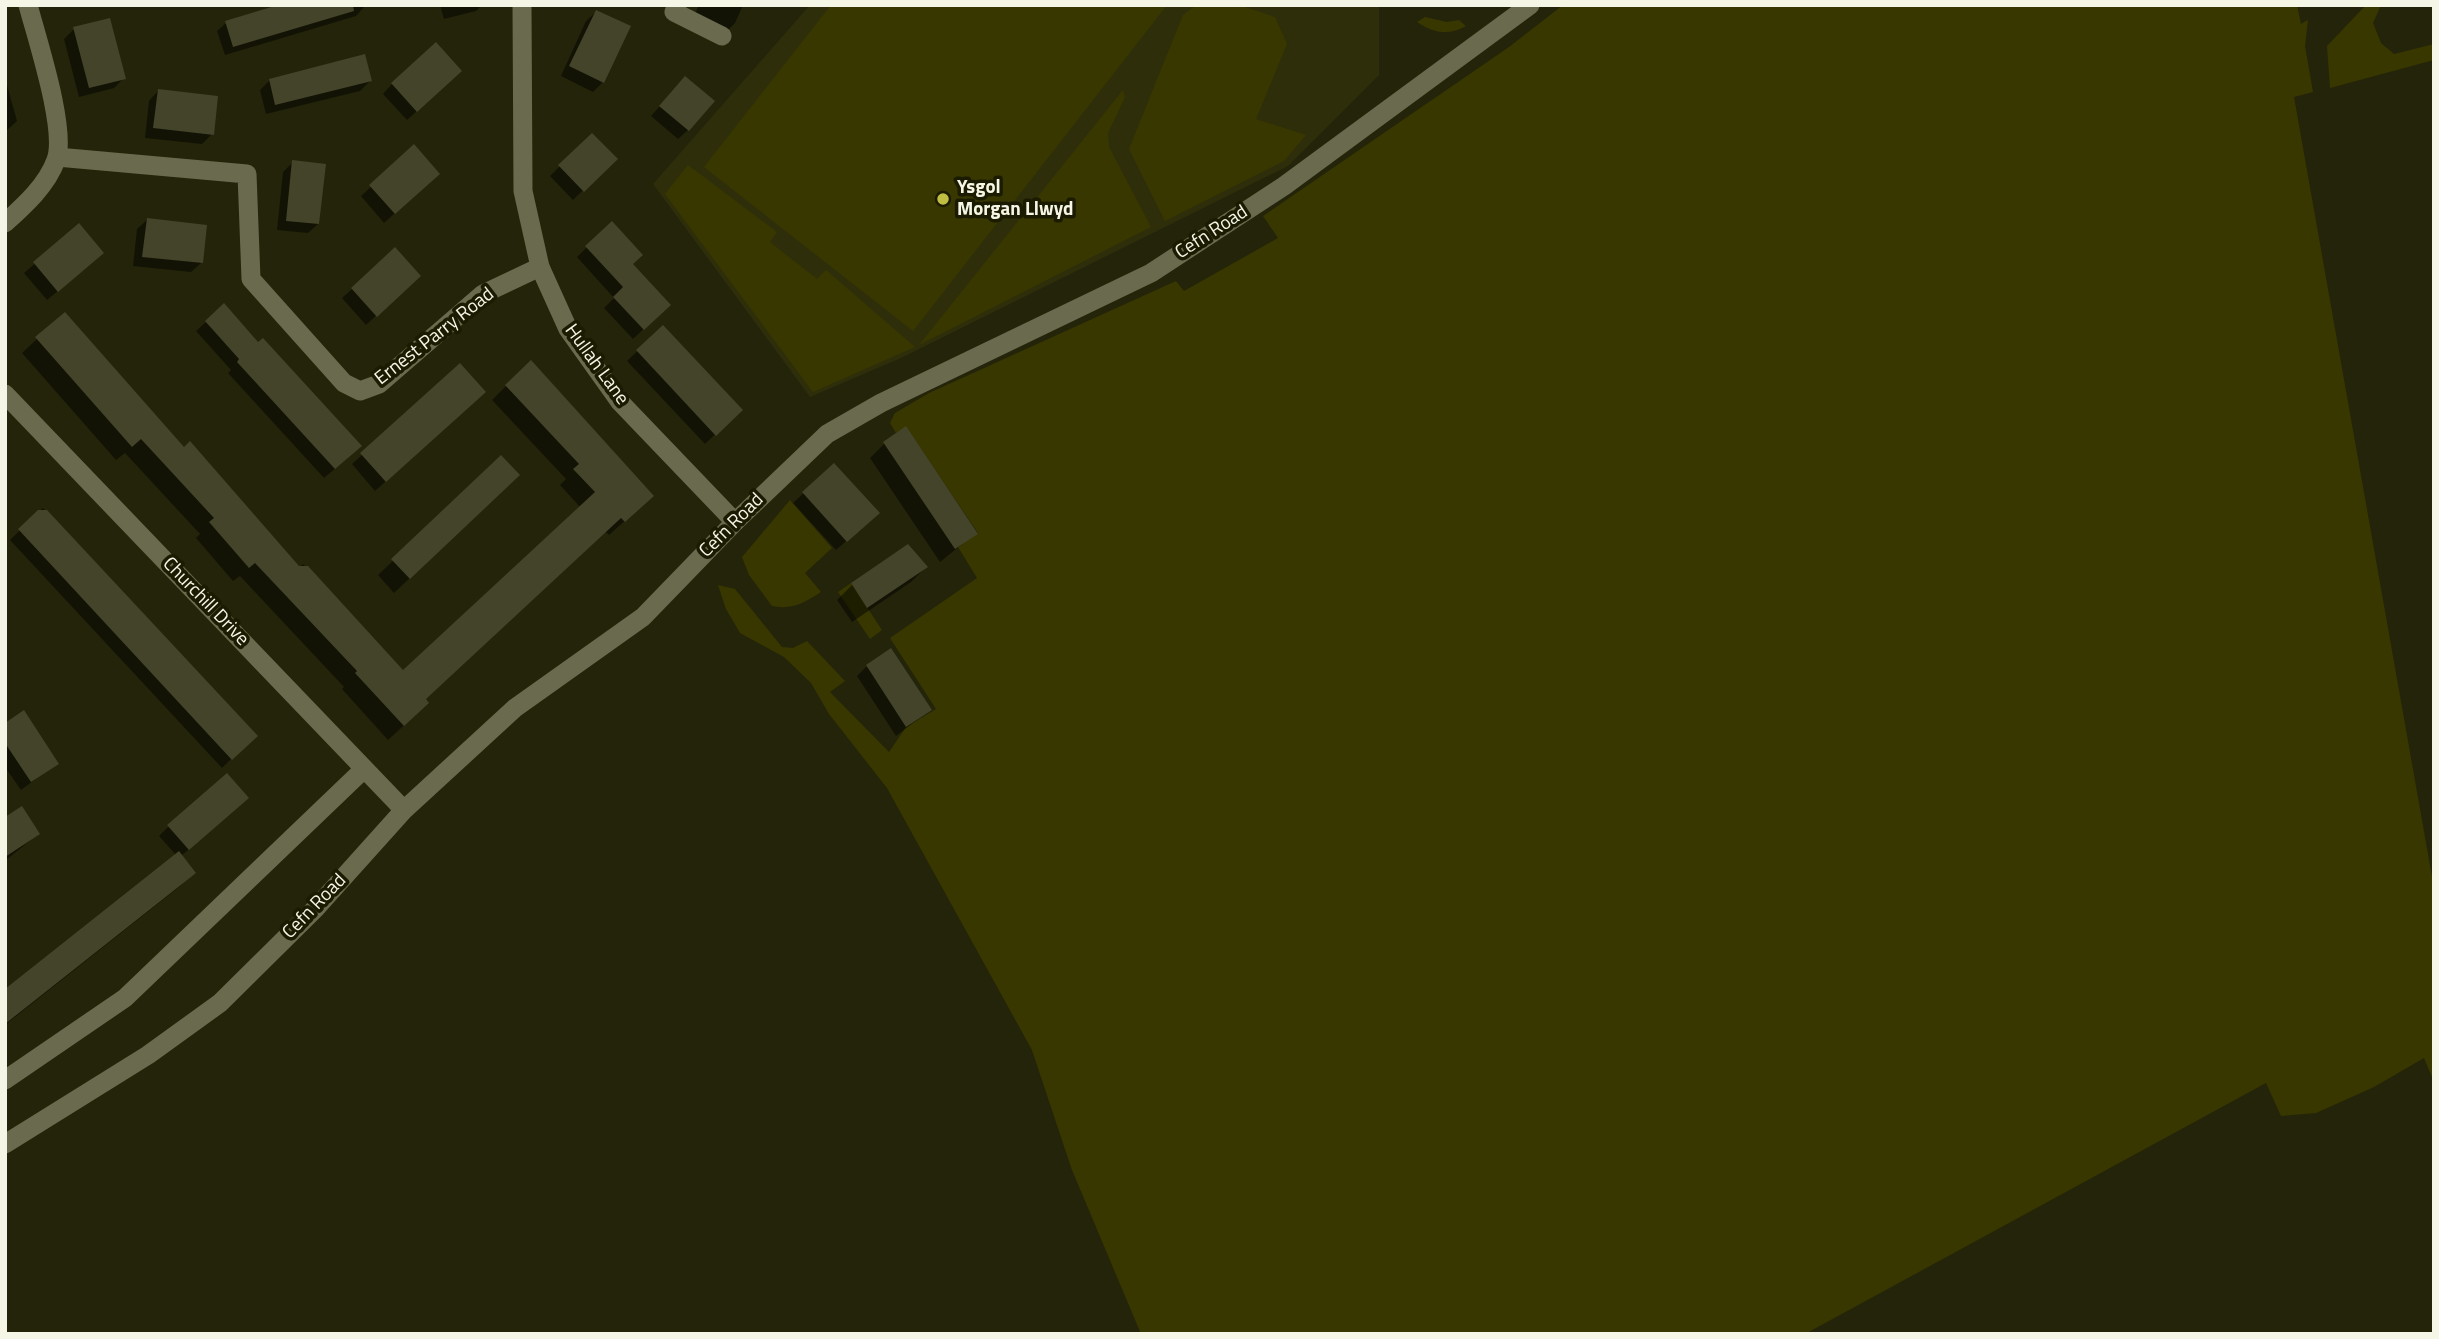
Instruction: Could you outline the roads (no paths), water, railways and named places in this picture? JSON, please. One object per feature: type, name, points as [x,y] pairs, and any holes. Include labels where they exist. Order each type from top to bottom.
[{"type":"street","points":[[5,223],[46,179],[57,157],[58,123],[28,5]]},
{"type":"street","name":"Hullah Lane","points":[[522,5],[523,191],[540,267],[568,329],[621,402],[735,522]]},
{"type":"street","points":[[677,5],[674,12],[722,36]]},
{"type":"street","name":"Cefn Road","points":[[5,1144],[148,1055],[220,1003],[316,908],[404,810],[515,708],[643,617],[735,522],[827,434],[881,403],[1151,273],[1284,186],[1530,5]]},
{"type":"street","name":"Ernest Parry Road","points":[[57,157],[247,174],[251,279],[344,383],[360,391],[379,384],[483,295],[540,267]]},
{"type":"street","name":"Churchill Drive","points":[[5,395],[404,810]]},
{"type":"street","points":[[5,1080],[125,998],[364,769]]},
{"type":"place","name":"Ysgol Morgan Llwyd","points":[[943,199]]}]
